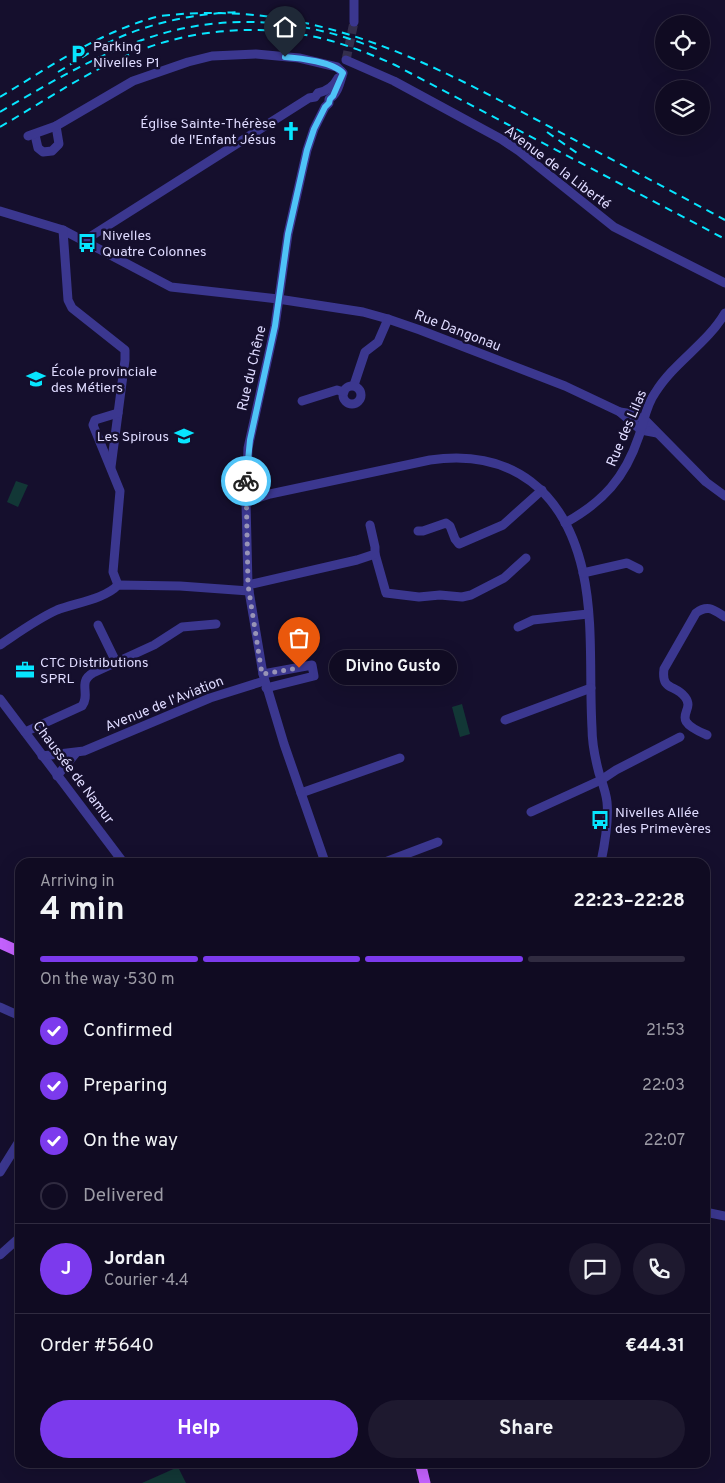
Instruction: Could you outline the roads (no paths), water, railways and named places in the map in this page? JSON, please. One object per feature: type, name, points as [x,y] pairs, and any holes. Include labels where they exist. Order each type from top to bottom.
[{"type":"main road","points":[[0,943],[15,950]]},
{"type":"main road","points":[[422,1468],[426,1483]]},
{"type":"street","points":[[354,0],[354,22]]},
{"type":"street","points":[[56,126],[59,144],[52,150],[43,152],[38,148],[32,135],[56,126],[133,81],[188,62],[212,56],[245,53],[290,57],[316,62],[337,68],[343,73],[338,87]]},
{"type":"street","points":[[326,99],[346,60]]},
{"type":"street","points":[[315,97],[314,102],[317,106],[333,96],[350,67],[346,60]]},
{"type":"street","name":"Avenue de la Liberté","points":[[346,60],[394,81],[501,139],[519,151],[614,227],[725,283]]},
{"type":"street","points":[[85,240],[309,98],[315,97],[318,93],[326,99]]},
{"type":"street","name":"Rue du Chêne","points":[[324,858],[264,681],[249,588],[246,502],[250,440],[272,340],[288,234],[307,150],[326,99]]},
{"type":"street","name":"Rue Dangonau","points":[[0,211],[63,230],[172,287],[278,299],[363,312],[429,333],[565,386],[620,412],[641,430]]},
{"type":"street","points":[[63,230],[68,300],[72,308],[125,350],[111,467]]},
{"type":"street","name":"Rue des Lilas","points":[[564,523],[595,504],[620,477],[630,460],[654,394],[668,374],[716,327],[725,312]]},
{"type":"street","points":[[354,385],[365,352],[378,342],[388,319]]},
{"type":"street","points":[[354,385],[359,388],[362,395],[356,402],[350,403],[345,400],[343,395],[348,387],[354,385]]},
{"type":"street","points":[[302,400],[337,390],[344,392]]},
{"type":"street","name":"Rue Dangonau","points":[[620,412],[633,414],[645,420]]},
{"type":"street","points":[[118,413],[95,420],[93,425],[120,491],[113,572],[118,585]]},
{"type":"street","points":[[645,420],[706,482],[725,496]]},
{"type":"street","points":[[641,430],[657,433]]},
{"type":"street","points":[[246,502],[270,494],[421,462],[454,458],[476,459],[506,466],[526,477],[542,490],[564,523],[574,544],[583,573],[588,614],[593,740],[607,803],[606,835],[602,858]]},
{"type":"street","points":[[418,531],[423,532],[446,523],[450,526],[455,539],[460,544],[503,525],[542,490]]},
{"type":"street","points":[[370,525],[375,554],[386,594],[419,597],[440,595],[462,597],[471,595],[504,578],[526,558]]},
{"type":"street","points":[[0,645],[56,611],[105,594],[118,585],[180,586],[235,592],[375,554]]},
{"type":"street","points":[[583,573],[627,563],[639,569]]},
{"type":"street","points":[[707,735],[688,726],[685,720],[687,701],[684,696],[665,682],[663,678],[664,669],[696,613],[703,608],[709,608],[725,617]]},
{"type":"street","points":[[518,627],[533,620],[588,614]]},
{"type":"street","points":[[25,732],[80,708],[86,702],[84,685],[87,676],[154,645],[182,627],[216,624]]},
{"type":"street","points":[[98,626],[116,662]]},
{"type":"street","points":[[312,665],[314,676],[264,681],[312,665]]},
{"type":"street","name":"Avenue de l'Aviation","points":[[42,756],[76,753],[210,698],[264,681]]},
{"type":"street","points":[[505,720],[591,688]]},
{"type":"street","name":"Chaussée de Namur","points":[[0,699],[120,858]]},
{"type":"street","points":[[531,812],[601,780],[616,770],[680,737]]},
{"type":"street","name":"Avenue de l'Aviation","points":[[57,776],[76,753]]},
{"type":"street","points":[[301,793],[400,758]]},
{"type":"street","points":[[396,858],[438,842]]},
{"type":"street","points":[[0,1007],[15,1014]]},
{"type":"street","points":[[0,1172],[15,1148]]},
{"type":"street","points":[[710,1213],[725,1216]]},
{"type":"street","points":[[0,1255],[15,1242]]},
{"type":"tunnel","points":[[346,60],[354,22]]},
{"type":"railway","points":[[58,72],[110,42],[148,27],[194,16],[241,12]]},
{"type":"railway","points":[[0,97],[77,50],[117,31],[160,16],[210,13],[258,15],[304,23],[348,34],[391,49],[477,88],[725,220]]},
{"type":"railway","points":[[0,112],[107,54],[174,30],[204,25],[264,22],[294,26],[324,31],[381,51]]},
{"type":"railway","points":[[0,127],[104,66],[171,40],[225,31],[281,31],[308,35],[350,47],[395,65],[725,239]]},
{"type":"railway","points":[[547,132],[577,153]]},
{"type":"place","name":"Parking Nivelles P1","points":[[78,54]]},
{"type":"place","name":"Église Sainte-Thérèse de l'Enfant Jésus","points":[[291,131]]},
{"type":"place","name":"Nivelles Quatre Colonnes","points":[[87,243]]},
{"type":"place","name":"École provinciale des Métiers","points":[[36,379]]},
{"type":"place","name":"Les Spirous","points":[[184,436]]},
{"type":"place","name":"Divino Gusto","points":[[299,668]]},
{"type":"place","name":"CTC Distributions SPRL","points":[[25,670]]},
{"type":"place","name":"Nivelles Allée des Primevères","points":[[600,820]]}]
